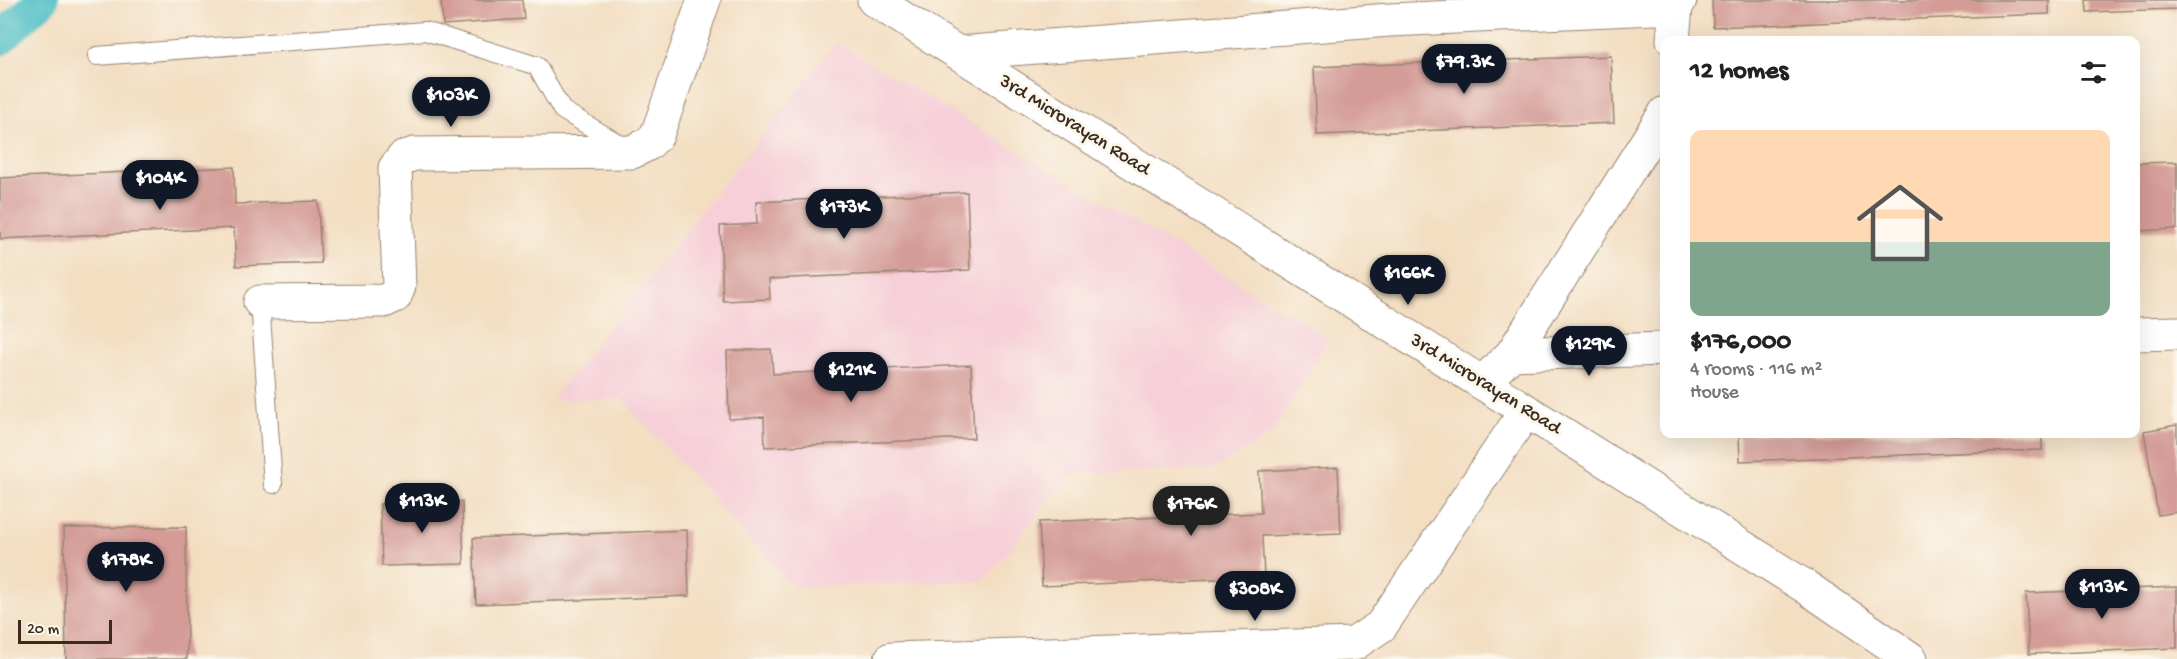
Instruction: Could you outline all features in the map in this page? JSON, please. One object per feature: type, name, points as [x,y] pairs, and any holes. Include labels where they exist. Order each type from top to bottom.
[{"type":"street","points":[[260,302],[384,302],[395,296],[399,286],[395,168],[403,158],[414,154],[632,152],[648,144],[657,135],[704,0]]},
{"type":"street","name":"3rd Microrayan Road","points":[[874,0],[1806,587],[1911,659]]},
{"type":"street","points":[[958,53],[1390,10],[1678,4],[1674,36]]},
{"type":"street","points":[[1482,383],[1512,354],[1660,121]]},
{"type":"street","points":[[2140,334],[2177,333]]},
{"type":"street","points":[[1512,354],[1660,349]]},
{"type":"street","points":[[891,659],[1354,644],[1381,627],[1526,411]]},
{"type":"lane","points":[[97,57],[425,31],[537,66],[562,110],[632,152]]},
{"type":"lane","points":[[260,302],[273,484]]},
{"type":"shaded area","points":[[836,42],[1329,338],[1271,436],[1211,470],[1070,474],[984,581],[793,587],[622,399],[551,400]]},
{"type":"building","points":[[441,0],[522,0],[524,19],[443,25]]},
{"type":"building","points":[[1712,0],[2049,0],[2049,14],[1713,27]]},
{"type":"building","points":[[2086,0],[2177,0],[2177,9],[2087,12]]},
{"type":"building","points":[[1611,56],[1614,123],[1317,135],[1314,67]]},
{"type":"building","points":[[2177,162],[2177,229],[2140,231],[2140,163]]},
{"type":"building","points":[[234,167],[235,204],[318,201],[321,263],[236,266],[234,228],[0,239],[0,178]]},
{"type":"building","points":[[967,192],[970,270],[769,279],[770,299],[723,301],[720,226],[757,224],[756,202]]},
{"type":"building","points":[[771,349],[773,374],[971,365],[974,438],[765,447],[764,417],[729,419],[727,351]]},
{"type":"building","points":[[2177,425],[2177,512],[2158,515],[2144,431]]},
{"type":"building","points":[[1739,438],[2042,438],[2042,450],[1740,461]]},
{"type":"building","points":[[1338,467],[1341,533],[1262,536],[1264,577],[1042,586],[1039,522],[1261,513],[1259,471]]},
{"type":"building","points":[[462,502],[464,564],[382,566],[380,504]]},
{"type":"building","points":[[186,527],[187,659],[66,659],[64,528]]},
{"type":"building","points":[[687,530],[689,596],[476,604],[473,538]]},
{"type":"building","points":[[2177,587],[2177,648],[2029,654],[2026,593]]},
{"type":"waterway","points":[[0,39],[42,0]]}]
